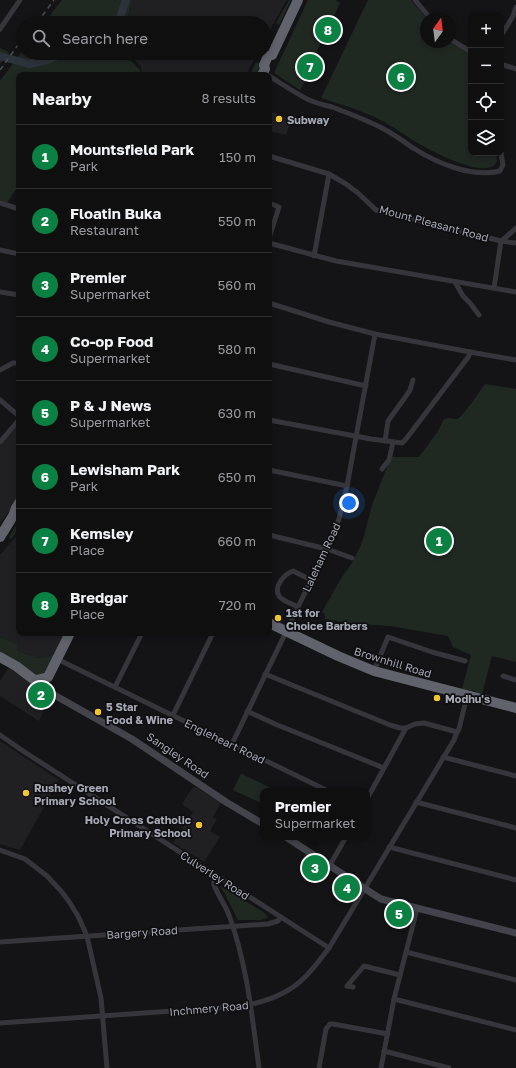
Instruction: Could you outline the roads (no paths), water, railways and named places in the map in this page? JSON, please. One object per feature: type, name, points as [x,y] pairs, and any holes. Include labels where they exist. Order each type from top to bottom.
[{"type":"highway","points":[[266,72],[273,59],[272,55],[298,0]]},
{"type":"highway","points":[[0,537],[16,512]]},
{"type":"highway","name":"Brownhill Road","points":[[272,624],[338,656],[374,670],[516,708]]},
{"type":"highway","points":[[33,679],[37,680],[48,677],[68,636]]},
{"type":"highway","name":"Sangley Road","points":[[0,657],[16,666],[33,679]]},
{"type":"street","points":[[0,29],[20,0]]},
{"type":"street","points":[[415,0],[425,12]]},
{"type":"street","points":[[504,31],[513,16],[516,7]]},
{"type":"street","points":[[456,43],[468,50]]},
{"type":"street","points":[[504,65],[516,69]]},
{"type":"street","points":[[272,78],[310,100],[355,115],[391,133],[415,149],[440,162],[461,170],[486,173],[500,171],[503,165],[502,156]]},
{"type":"street","name":"Mount Pleasant Road","points":[[272,157],[329,174],[358,193],[376,210],[501,241],[516,243]]},
{"type":"street","points":[[314,256],[329,174]]},
{"type":"street","points":[[0,203],[16,208]]},
{"type":"street","points":[[272,204],[279,206],[272,228]]},
{"type":"street","points":[[494,288],[501,241],[516,228]]},
{"type":"street","points":[[272,244],[336,261],[516,292]]},
{"type":"street","points":[[0,250],[16,253]]},
{"type":"street","points":[[455,282],[463,296],[479,315]]},
{"type":"street","points":[[0,292],[16,295]]},
{"type":"street","points":[[272,304],[329,322],[375,334],[516,360]]},
{"type":"street","name":"Laleham Road","points":[[232,744],[327,549],[339,519],[347,486],[375,334]]},
{"type":"street","points":[[272,421],[402,443],[406,440],[470,352]]},
{"type":"street","points":[[0,370],[16,364]]},
{"type":"street","points":[[272,365],[366,386]]},
{"type":"street","points":[[385,441],[388,421],[410,390],[413,380]]},
{"type":"street","points":[[0,400],[16,413]]},
{"type":"street","points":[[0,442],[16,423]]},
{"type":"street","points":[[382,469],[389,460],[393,442]]},
{"type":"street","points":[[272,471],[347,486]]},
{"type":"street","points":[[272,536],[327,549],[352,558]]},
{"type":"street","points":[[298,607],[279,596],[277,590],[283,577],[293,571],[311,580]]},
{"type":"street","points":[[115,687],[140,636]]},
{"type":"street","points":[[173,715],[212,636]]},
{"type":"street","points":[[374,670],[388,637],[432,652],[465,661]]},
{"type":"street","name":"Engleheart Road","points":[[57,659],[322,788]]},
{"type":"street","points":[[265,674],[390,725],[406,728],[414,724],[424,723],[457,732]]},
{"type":"street","points":[[503,676],[516,680]]},
{"type":"street","name":"Sangley Road","points":[[48,677],[47,684],[49,688],[58,697]]},
{"type":"street","name":"Sangley Road","points":[[33,679],[49,692],[132,739],[226,802],[260,822]]},
{"type":"street","name":"Inchmery Road","points":[[0,1023],[224,1008],[270,999],[294,987],[316,965],[329,948],[454,740],[459,729],[467,696]]},
{"type":"street","points":[[248,711],[275,724],[384,768]]},
{"type":"street","points":[[370,794],[406,728]]},
{"type":"street","name":"Culverley Road","points":[[0,735],[329,948]]},
{"type":"street","points":[[443,757],[516,776]]},
{"type":"street","points":[[416,802],[516,828]]},
{"type":"street","points":[[291,840],[384,900],[516,933]]},
{"type":"street","points":[[330,866],[344,840]]},
{"type":"street","points":[[389,847],[516,880]]},
{"type":"street","points":[[0,850],[25,859],[54,883],[68,900],[78,916],[87,936],[102,998],[107,1068]]},
{"type":"street","points":[[216,875],[214,885],[228,913],[242,954],[259,1068]]},
{"type":"street","points":[[381,1068],[394,1000],[417,909]]},
{"type":"street","name":"Bargery Road","points":[[0,942],[268,924],[278,921],[281,917]]},
{"type":"street","points":[[406,952],[516,980]]},
{"type":"street","points":[[353,987],[347,986],[364,966],[400,975]]},
{"type":"street","points":[[394,1000],[516,1030]]},
{"type":"street","points":[[319,1068],[326,1028],[330,1024],[388,1034]]},
{"type":"street","points":[[384,1051],[449,1068]]},
{"type":"waterway","points":[[120,16],[126,0]]},
{"type":"waterway","points":[[0,56],[29,64],[47,60]]},
{"type":"railway","points":[[42,16],[54,0]]},
{"type":"railway","points":[[0,70],[16,48]]},
{"type":"place","name":"Bredgar","points":[[328,30]]},
{"type":"place","name":"Kemsley","points":[[310,67]]},
{"type":"place","name":"Lewisham Park","points":[[401,77]]},
{"type":"place","name":"Subway","points":[[279,119]]},
{"type":"place","name":"Mountsfield Park","points":[[439,541]]},
{"type":"place","name":"1st for Choice Barbers","points":[[278,618]]},
{"type":"place","name":"Floatin Buka","points":[[41,695]]},
{"type":"place","name":"Modhu's","points":[[437,698]]},
{"type":"place","name":"5 Star Food & Wine","points":[[98,712]]},
{"type":"place","name":"Rushey Green Primary School","points":[[26,793]]},
{"type":"place","name":"Holy Cross Catholic Primary School","points":[[199,825]]},
{"type":"place","name":"Premier","points":[[315,868]]},
{"type":"place","name":"Co-op Food","points":[[347,888]]},
{"type":"place","name":"P & J News","points":[[399,914]]}]
